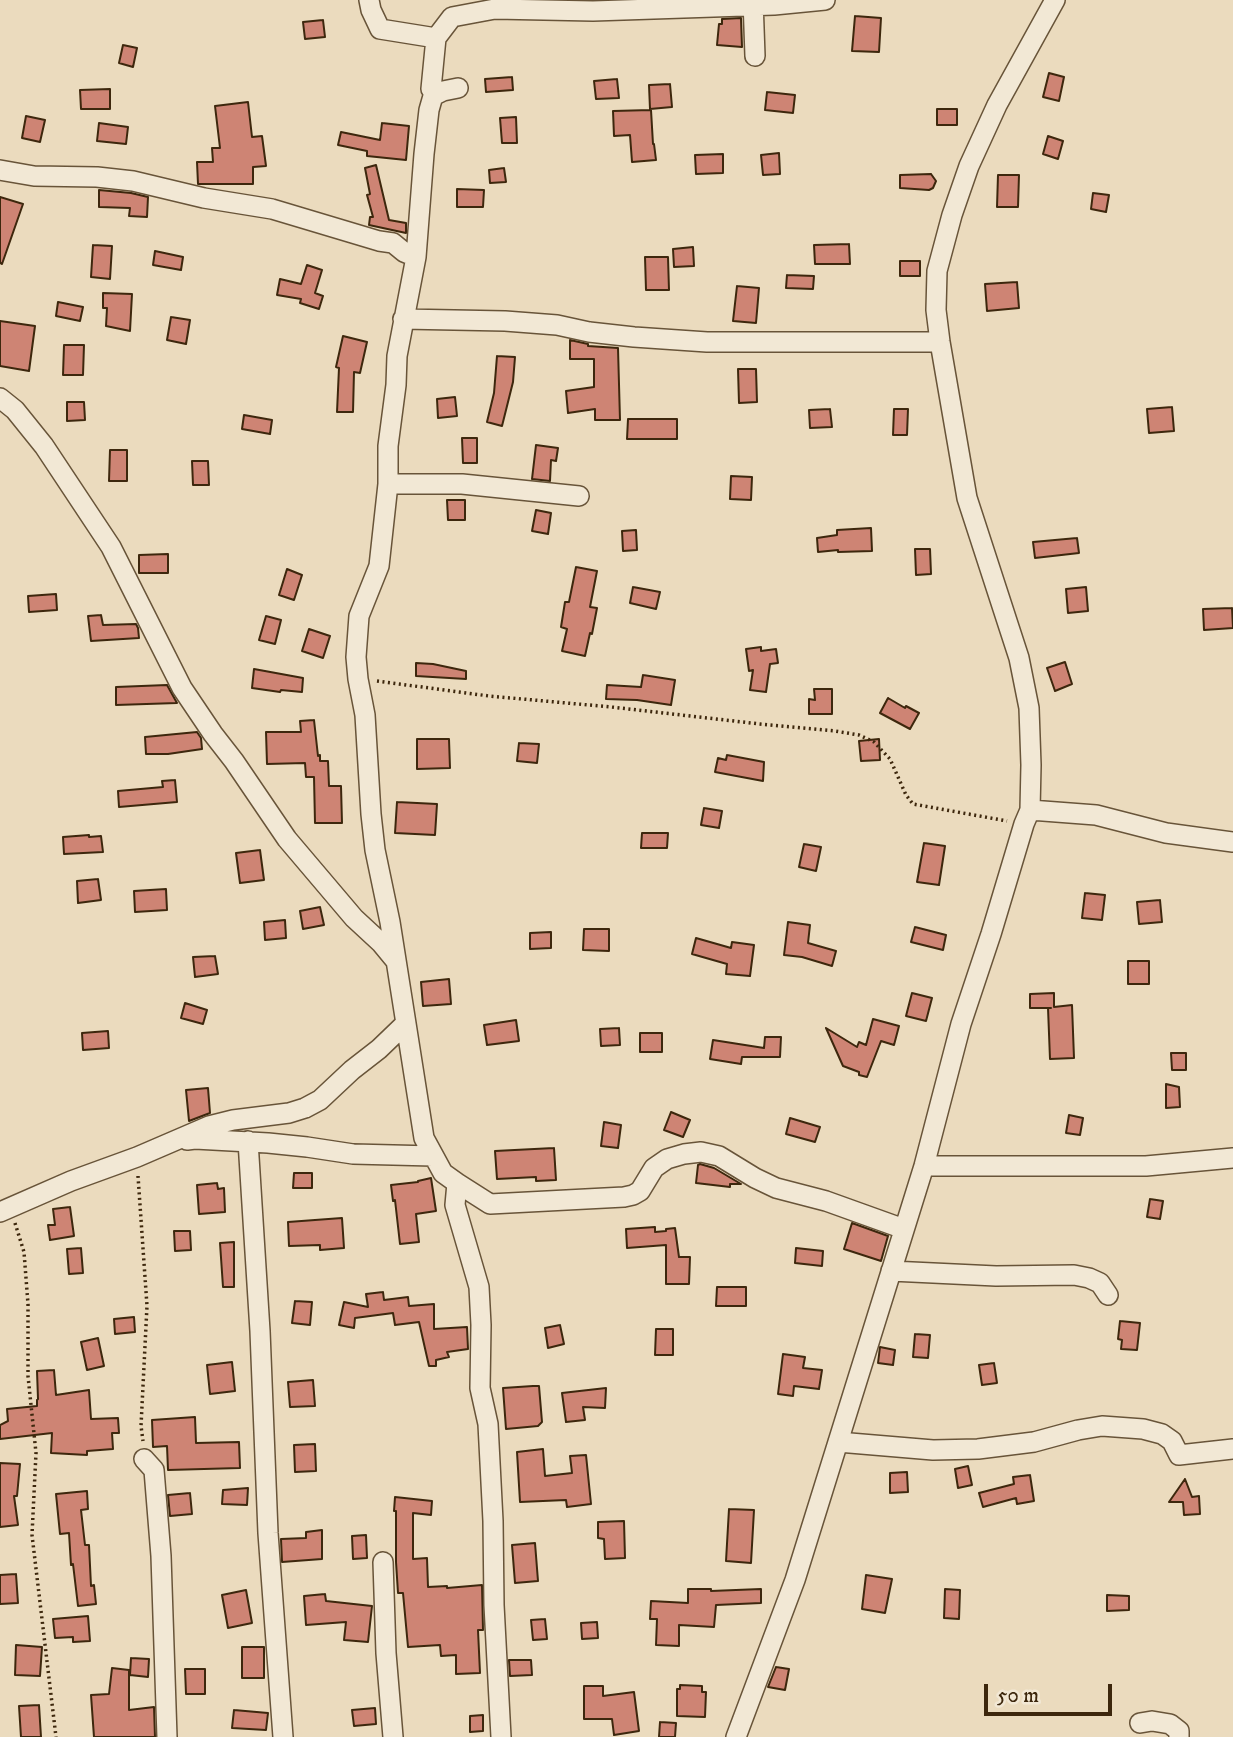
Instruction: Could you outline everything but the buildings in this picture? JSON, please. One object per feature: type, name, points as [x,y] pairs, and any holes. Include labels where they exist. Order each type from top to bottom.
[{"type":"street","points":[[369,0],[380,29],[436,38]]},
{"type":"street","points":[[431,89],[436,38],[452,18],[495,9],[593,11],[753,2],[774,5],[825,0]]},
{"type":"street","points":[[736,1737],[795,1580],[925,1166],[961,1024],[1027,817],[1031,765],[1029,708],[1019,658],[967,498],[940,342],[936,310],[937,271],[969,166],[996,105],[1055,0]]},
{"type":"street","points":[[753,2],[755,56]]},
{"type":"street","points":[[458,88],[443,90],[433,96],[429,110],[416,257],[397,356],[379,566],[359,616],[356,657],[366,727],[375,850],[390,922],[424,1138],[443,1173],[489,1204],[633,1195],[640,1191],[654,1168],[667,1159],[701,1152],[719,1156],[776,1188],[826,1201],[904,1229]]},
{"type":"street","points":[[0,170],[34,176],[97,177],[133,181],[204,198],[272,209],[379,241],[394,243],[404,252],[416,257]]},
{"type":"street","points":[[403,319],[505,321],[634,337],[707,342],[940,342]]},
{"type":"street","points":[[0,398],[15,410],[44,446],[111,547],[182,688],[213,734],[287,839],[354,918],[396,961]]},
{"type":"street","points":[[388,484],[462,484],[579,496]]},
{"type":"street","points":[[1027,817],[1096,815],[1166,833],[1233,842]]},
{"type":"street","points":[[5,1210],[209,1126],[305,1108],[320,1100],[405,1024]]},
{"type":"street","points":[[169,1143],[195,1139],[248,1141],[353,1154],[433,1156]]},
{"type":"street","points":[[248,1141],[260,1331],[268,1533],[283,1737]]},
{"type":"street","points":[[925,1166],[1146,1166],[1233,1158]]},
{"type":"street","points":[[457,1184],[455,1205],[479,1287],[480,1388],[488,1424],[501,1737]]},
{"type":"street","points":[[891,1271],[996,1276],[1074,1275],[1100,1283],[1108,1295]]},
{"type":"street","points":[[838,1443],[933,1450],[978,1449],[1034,1442],[1102,1426],[1143,1429],[1162,1434],[1172,1441],[1179,1455],[1233,1449]]},
{"type":"street","points":[[144,1459],[154,1470],[161,1556],[167,1737]]},
{"type":"street","points":[[383,1562],[386,1653],[393,1737]]},
{"type":"street","points":[[1140,1723],[1152,1721],[1170,1724],[1179,1731],[1179,1737]]},
{"type":"path","points":[[358,679],[489,696],[859,735],[874,742],[890,759],[906,795],[913,804],[1027,817]]},
{"type":"path","points":[[137,1157],[147,1306],[141,1426],[144,1459]]},
{"type":"path","points":[[5,1210],[24,1252],[28,1304],[28,1376],[36,1453],[32,1535],[56,1737]]}]
